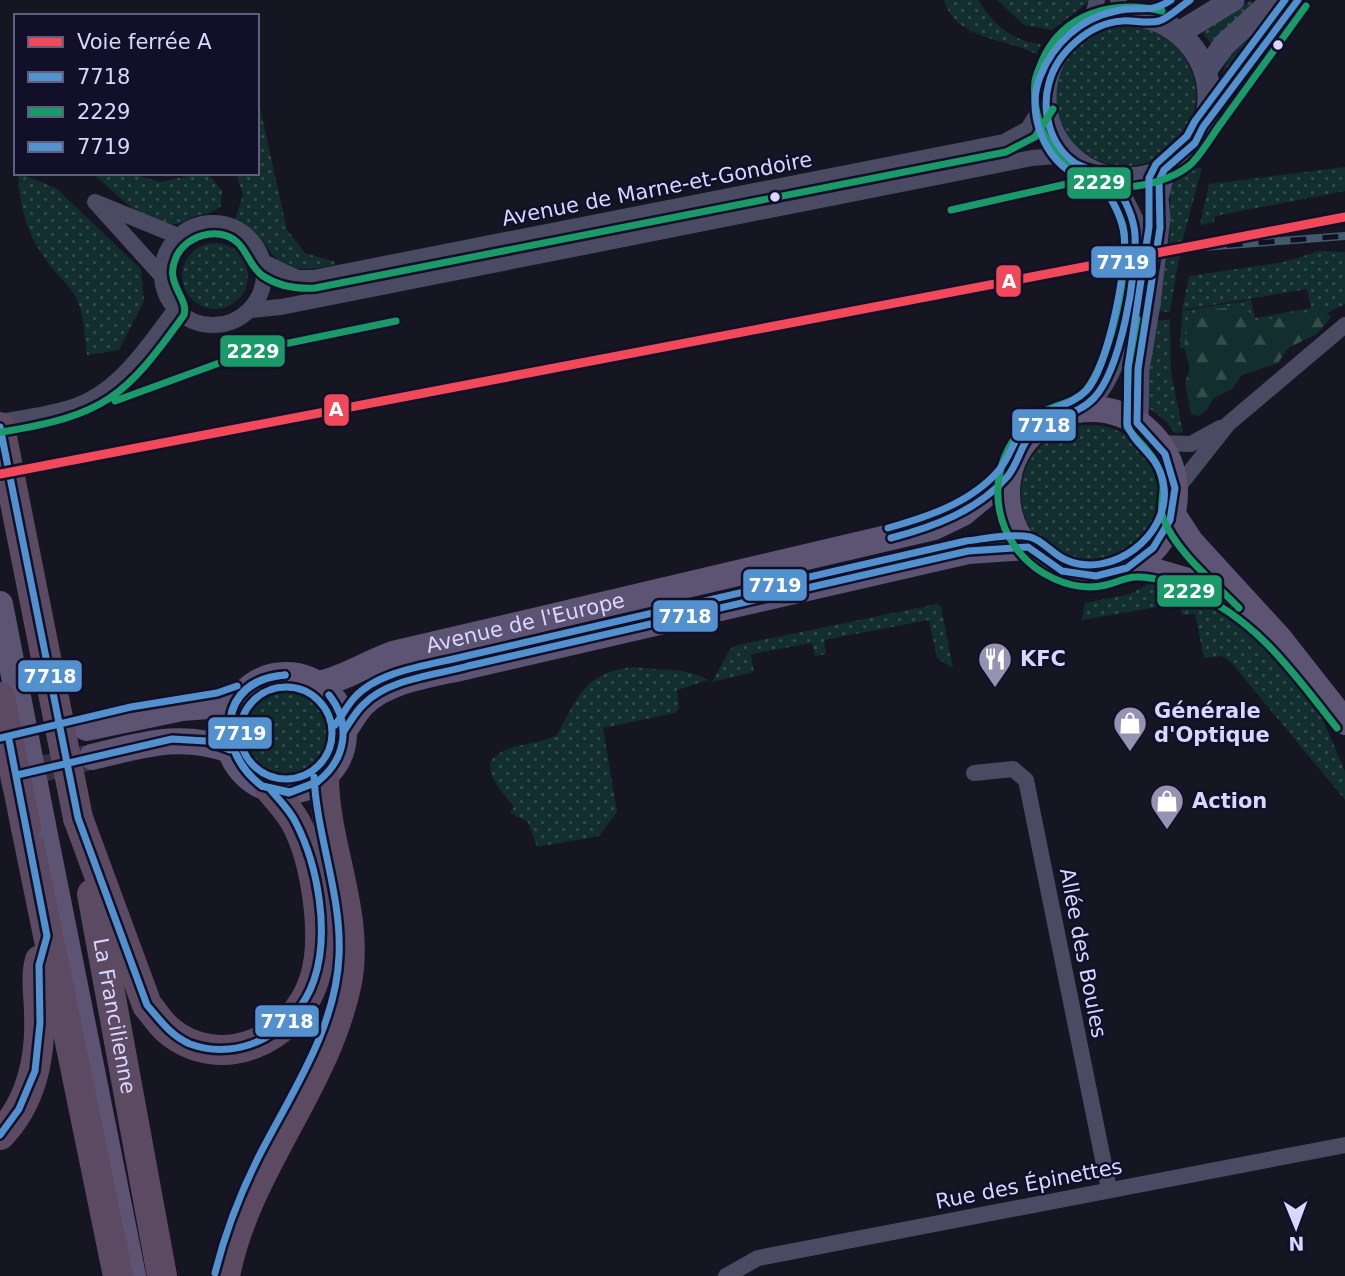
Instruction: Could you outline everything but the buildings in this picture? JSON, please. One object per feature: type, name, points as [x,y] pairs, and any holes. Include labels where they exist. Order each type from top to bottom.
[{"type":"highway","name":"La Francilienne","points":[[0,424],[78,818],[162,1276]]},
{"type":"highway","points":[[0,697],[35,827],[47,936],[118,1276]]},
{"type":"highway","points":[[225,1276],[242,1222],[263,1174],[333,1035],[347,979],[348,928],[328,826],[324,776]]},
{"type":"highway","points":[[78,818],[147,1005],[167,1029],[186,1041],[209,1048],[234,1050],[257,1045],[291,1021],[314,982],[318,965],[318,911],[305,848],[296,825],[270,789]]},
{"type":"highway","points":[[0,1135],[19,1109],[35,1071],[40,1023],[39,965],[47,936]]},
{"type":"main road","points":[[1174,502],[1158,544],[1133,565],[1109,575],[1083,576],[1058,570],[1028,547],[1010,513],[1009,475],[1014,459],[1033,433],[1061,415],[1077,411],[1108,411],[1137,423],[1158,443],[1170,466],[1174,502],[1191,542],[1279,638],[1345,722]]},
{"type":"main road","name":"Avenue de l'Europe","points":[[318,684],[340,679],[367,663],[393,654],[934,527],[963,513],[1009,475]]},
{"type":"main road","name":"Avenue de l'Europe","points":[[324,776],[341,751],[344,731],[363,704],[394,685],[968,551],[1028,547]]},
{"type":"main road","points":[[1133,565],[1202,585],[1279,638]]},
{"type":"main road","points":[[0,604],[35,827],[133,1276]]},
{"type":"main road","points":[[86,728],[182,708],[222,705],[269,677],[302,677],[318,684],[337,704],[344,731]]},
{"type":"main road","points":[[241,696],[229,722],[230,750],[250,778],[270,789],[298,789],[324,776]]},
{"type":"main road","points":[[92,757],[172,740],[206,741],[230,750]]},
{"type":"street","points":[[1091,23],[1097,0]]},
{"type":"street","points":[[1179,33],[1233,0]]},
{"type":"street","points":[[1205,71],[1225,44],[1273,0]]},
{"type":"street","points":[[1121,7],[1151,18],[1179,33],[1195,50],[1205,71],[1209,105],[1203,127],[1183,157],[1164,170],[1138,178],[1111,178],[1087,169],[1068,155],[1052,131],[1044,103],[1046,81],[1056,55],[1074,34],[1121,7]]},
{"type":"street","name":"Avenue de Marne-et-Gondoire","points":[[263,262],[297,278],[313,278],[1004,142],[1028,129],[1044,103]]},
{"type":"street","name":"Avenue de Marne-et-Gondoire","points":[[250,310],[1032,158],[1068,155]]},
{"type":"street","points":[[1137,423],[1138,369],[1159,219],[1157,198],[1164,170]]},
{"type":"street","points":[[1077,411],[1093,399],[1104,384],[1118,347],[1126,304],[1135,234],[1133,222],[1111,178]]},
{"type":"street","points":[[161,275],[95,202],[178,236]]},
{"type":"street","points":[[207,223],[223,224],[248,237],[263,262],[262,288],[250,310],[236,320],[221,325],[204,325],[189,320],[175,310],[163,288],[163,260],[178,236],[207,223]]},
{"type":"street","points":[[0,424],[71,408],[102,393],[122,377],[175,310]]},
{"type":"street","points":[[1158,443],[1191,444],[1228,424],[1345,325]]},
{"type":"street","points":[[1174,502],[1228,424]]},
{"type":"street","name":"Allée des Boules","points":[[974,773],[1013,769],[1027,780],[1109,1189]]},
{"type":"street","name":"Rue des Épinettes","points":[[726,1276],[758,1258],[1345,1145]]},
{"type":"green space","points":[[944,0],[978,0],[1004,30],[1020,39],[1041,44],[1036,54],[970,30],[950,13]]},
{"type":"green space","points":[[997,0],[1091,0],[1052,30],[1024,25]]},
{"type":"green space","points":[[1251,0],[1256,7],[1211,44],[1202,31]]},
{"type":"green space","points":[[1262,17],[1270,28],[1226,87],[1223,71],[1228,59]]},
{"type":"green space","points":[[1126,26],[1153,31],[1176,46],[1191,69],[1196,96],[1191,123],[1176,146],[1153,161],[1126,166],[1099,161],[1076,146],[1061,123],[1056,96],[1061,69],[1076,46],[1099,31]]},
{"type":"green space","points":[[259,103],[287,230],[305,253],[335,262],[335,265],[310,269],[283,264],[251,229],[235,219],[243,195],[237,175],[259,175]]},
{"type":"green space","points":[[1345,167],[1345,191],[1215,216],[1214,222],[1200,225],[1209,184]]},
{"type":"green space","points":[[1195,168],[1202,168],[1181,246],[1170,312],[1158,311],[1170,235],[1170,185]]},
{"type":"green space","points":[[18,175],[56,188],[141,269],[144,301],[119,350],[87,355],[83,322],[76,297],[37,246],[20,199]]},
{"type":"green space","points":[[93,175],[137,175],[159,182],[202,175],[211,177],[222,191],[221,206],[212,212],[175,224],[151,220]]},
{"type":"green space","points":[[215,243],[228,246],[238,253],[245,263],[248,276],[245,289],[238,299],[228,306],[215,309],[202,306],[192,299],[185,289],[182,276],[185,263],[192,253],[202,246]]},
{"type":"green space","points":[[1320,251],[1345,252],[1345,304],[1296,329],[1180,348],[1182,311],[1251,300],[1255,318],[1311,308],[1307,289],[1182,310],[1189,276],[1284,262]]},
{"type":"green space","points":[[1245,305],[1253,319],[1259,321],[1323,309],[1331,317],[1317,334],[1288,348],[1278,363],[1242,375],[1232,389],[1213,399],[1207,410],[1198,416],[1191,414],[1185,383],[1190,368],[1184,347],[1189,317],[1201,311]]},
{"type":"green space","points":[[1170,319],[1171,373],[1183,432],[1175,433],[1167,422],[1145,405],[1156,321]]},
{"type":"green space","points":[[1090,425],[1116,430],[1139,445],[1154,468],[1159,494],[1154,520],[1139,543],[1116,558],[1090,563],[1064,558],[1041,543],[1026,520],[1021,494],[1026,468],[1041,445],[1064,430]]},
{"type":"green space","points":[[1154,581],[1188,585],[1243,624],[1269,650],[1318,709],[1345,771],[1345,800],[1231,662],[1222,656],[1204,658],[1195,614],[1182,615],[1180,603],[1082,620],[1085,603],[1130,594]]},
{"type":"green space","points":[[937,604],[941,607],[953,668],[937,658],[929,620],[824,640],[826,654],[815,656],[812,643],[751,654],[754,672],[712,682],[730,649],[737,645]]},
{"type":"green space","points":[[635,667],[682,671],[708,680],[677,690],[679,708],[675,713],[603,728],[617,812],[599,836],[537,847],[528,822],[510,813],[514,807],[495,781],[490,762],[512,747],[557,735],[578,698],[594,680],[605,674]]},
{"type":"green space","points":[[286,693],[302,696],[315,705],[324,718],[327,734],[324,750],[315,763],[302,772],[286,775],[270,772],[257,763],[248,750],[245,734],[248,718],[257,705],[270,696]]},
{"type":"tunnel","points":[[0,779],[87,758]]},
{"type":"railway","points":[[1099,255],[1345,236]]},
{"type":"rail line","name":"A","points":[[0,474],[1345,217]]},
{"type":"transit line","name":"7719","points":[[888,528],[934,513],[976,491],[999,470],[1020,432],[1030,421],[1080,396],[1094,379],[1109,340],[1120,292],[1123,228],[1115,206],[1103,186],[1069,171],[1051,153],[1039,129],[1036,90],[1052,53],[1080,26],[1103,14],[1124,9],[1156,7],[1171,0]]},
{"type":"transit line","name":"7718","points":[[891,538],[938,523],[982,499],[1007,477],[1034,432],[1088,404],[1104,384],[1119,344],[1130,296],[1135,252],[1133,221],[1113,181],[1075,163],[1059,147],[1047,116],[1049,83],[1067,50],[1087,33],[1110,23],[1159,21],[1190,0]]},
{"type":"transit line","name":"7719","points":[[335,725],[351,701],[365,689],[377,681],[406,670],[966,541],[1007,536],[1030,537],[1061,558],[1083,565],[1118,559],[1134,549],[1158,522],[1164,487],[1158,467],[1127,424],[1128,367],[1149,227],[1149,178],[1156,164],[1187,136],[1195,121],[1285,0]]},
{"type":"transit line","name":"7718","points":[[344,731],[364,704],[399,683],[968,551],[1028,547],[1062,571],[1096,576],[1127,568],[1153,548],[1170,520],[1175,488],[1165,454],[1137,423],[1138,369],[1160,228],[1159,181],[1164,170],[1195,143],[1203,127],[1298,0]]},
{"type":"transit line","name":"2229","points":[[1162,11],[1126,7],[1092,13],[1063,31],[1051,44],[1037,73],[1035,101],[1046,139],[1070,168],[1105,185],[1126,187],[1151,183],[1168,178],[1190,165],[1306,6]]},
{"type":"transit line","name":"2229","points":[[2,432],[37,426],[89,410],[109,399],[127,384],[145,366],[184,315],[185,309],[173,276],[175,260],[185,245],[202,236],[220,234],[237,242],[255,268],[275,282],[315,288],[1006,152],[1035,137],[1053,109]]},
{"type":"transit line","name":"2229","points":[[951,210],[1089,179]]},
{"type":"transit line","name":"2229","points":[[1102,184],[1121,220],[1125,243],[1121,287],[1111,335],[1095,376],[1086,390],[1076,398],[1039,414],[1024,426],[1013,441],[1005,457],[998,493],[1005,529],[1014,545],[1032,565],[1042,573],[1067,584],[1093,587],[1132,577],[1143,577],[1179,586],[1215,604],[1236,617],[1273,650],[1337,728]]},
{"type":"transit line","name":"2229","points":[[1137,319],[1128,368],[1127,427],[1150,453],[1158,467],[1163,485],[1162,514],[1169,531],[1196,566],[1239,608]]},
{"type":"transit line","name":"2229","points":[[115,401],[255,350],[396,321]]},
{"type":"transit line","name":"7718","points":[[0,427],[78,818],[147,1005],[171,1032],[190,1044],[210,1049],[229,1049],[265,1038],[295,1014],[314,980],[321,942],[316,879],[296,823],[288,809],[270,789]]},
{"type":"transit line","name":"7718","points":[[262,786],[247,772],[236,755],[230,737],[230,719],[235,703],[246,689],[262,680],[285,675]]},
{"type":"transit line","name":"7718","points":[[262,786],[247,771],[237,755],[231,737],[231,720],[236,704],[246,690],[263,680],[285,675]]},
{"type":"transit line","name":"7719","points":[[0,738],[131,707],[217,693],[237,686]]},
{"type":"transit line","name":"7719","points":[[286,687],[304,690],[319,700],[329,715],[332,733],[329,751],[319,766],[304,776],[286,779],[268,776],[253,766],[243,751],[240,733],[243,715],[253,700],[268,690],[286,687]]},
{"type":"transit line","name":"7718","points":[[317,782],[334,763],[342,741],[341,718],[329,695]]},
{"type":"transit line","name":"7718","points":[[17,775],[172,739],[206,741],[230,750]]},
{"type":"transit line","name":"7718","points":[[0,1135],[19,1109],[35,1071],[40,1023],[39,965],[47,936],[9,740]]},
{"type":"transit line","name":"7719","points":[[215,1273],[239,1201],[258,1158],[309,1061],[330,1010],[336,983],[339,956],[337,911],[314,777]]},
{"type":"transit line","name":"7718","points":[[262,786],[290,792],[317,782]]},
{"type":"transit line","name":"7718","points":[[262,786],[289,793],[317,782]]},
{"type":"place","name":"KFC","points":[[995,689]]},
{"type":"place","name":"Générale d'Optique","points":[[1130,753]]},
{"type":"place","name":"Action","points":[[1167,831]]}]
